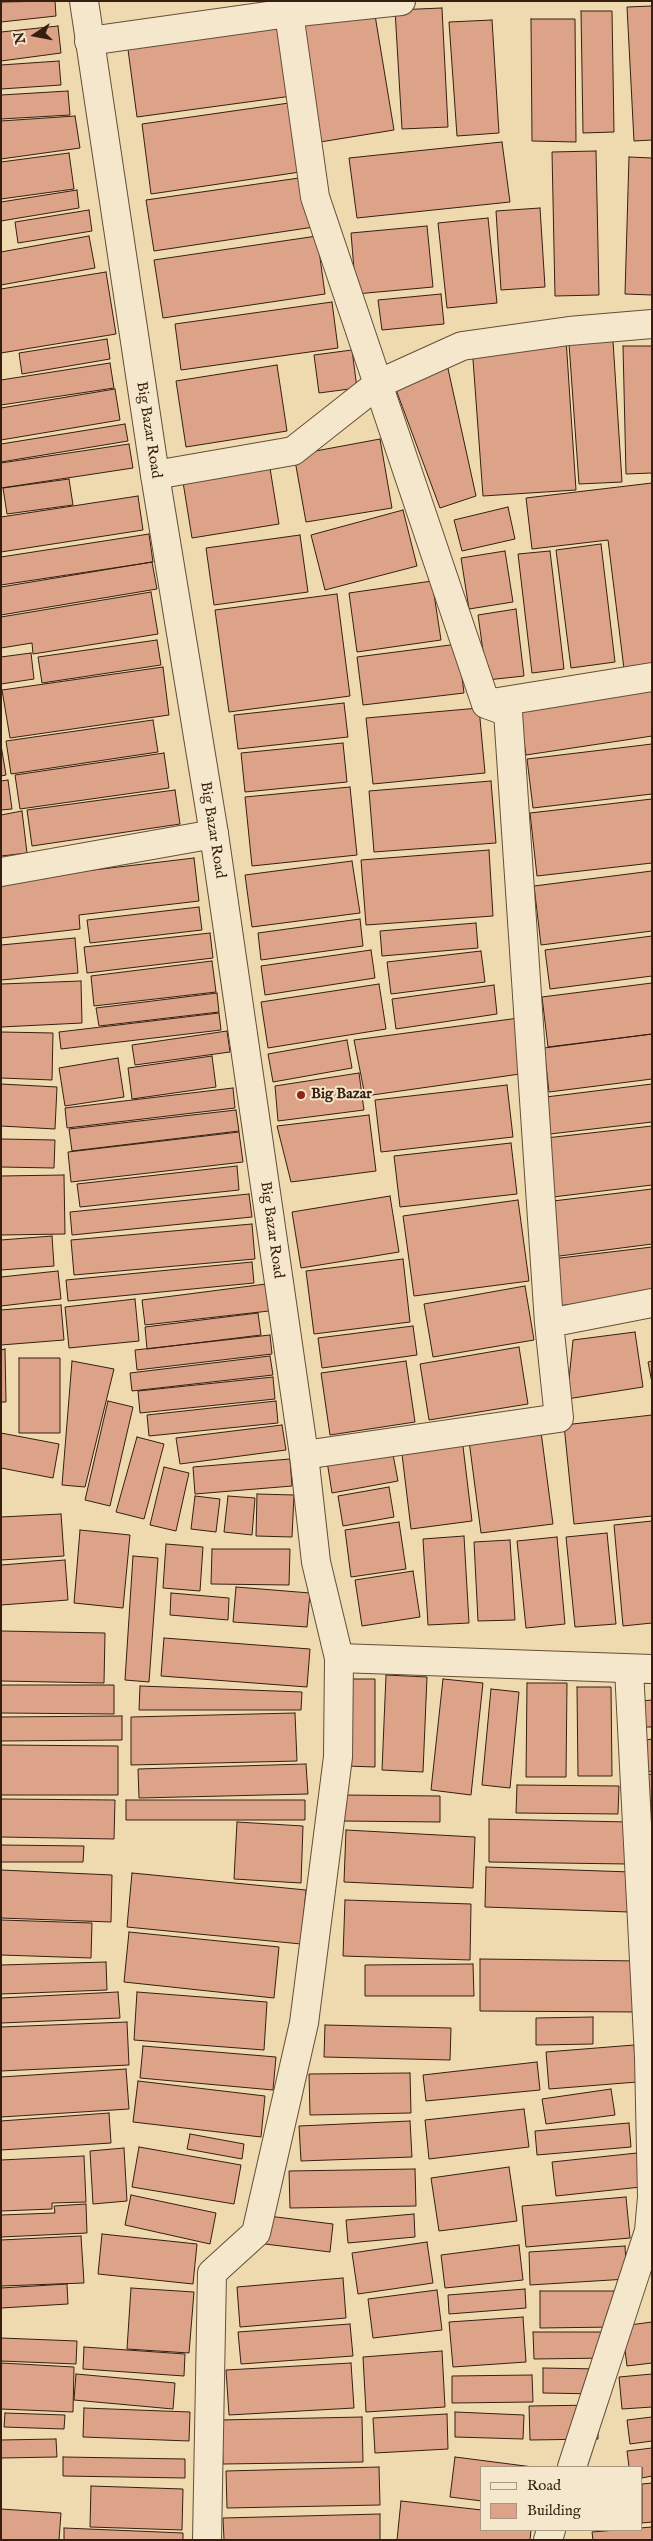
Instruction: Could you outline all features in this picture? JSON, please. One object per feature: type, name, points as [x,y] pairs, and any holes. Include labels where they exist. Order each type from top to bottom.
[{"type":"street","name":"Big Bazar Road","points":[[84,1],[155,475],[214,834],[304,1455],[316,1562],[339,1658],[338,1757],[304,2023],[256,2233],[212,2273],[207,2540]]},
{"type":"street","points":[[89,40],[401,1]]},
{"type":"street","points":[[289,14],[316,196],[486,704]]},
{"type":"street","points":[[155,475],[293,451],[378,384],[462,346],[569,331],[652,324]]},
{"type":"street","points":[[486,704],[652,677]]},
{"type":"street","points":[[304,1455],[559,1418],[549,1324],[508,712],[486,704]]},
{"type":"street","points":[[1,872],[214,834]]},
{"type":"street","points":[[549,1324],[652,1304]]},
{"type":"street","points":[[339,1658],[641,1669],[652,2197],[649,2231],[572,2466]]},
{"type":"building","points":[[55,1],[56,16],[1,22],[1,2]]},
{"type":"building","points":[[652,6],[652,140],[634,141],[627,7]]},
{"type":"building","points":[[442,8],[448,127],[402,129],[395,10]]},
{"type":"building","points":[[374,9],[394,130],[314,143],[294,22]]},
{"type":"building","points":[[581,11],[612,11],[614,132],[583,133]]},
{"type":"building","points":[[531,19],[575,19],[576,142],[532,141]]},
{"type":"building","points":[[492,20],[499,133],[457,136],[449,22]]},
{"type":"building","points":[[282,22],[292,96],[137,117],[127,42]]},
{"type":"building","points":[[58,26],[61,53],[1,61],[1,32]]},
{"type":"building","points":[[59,61],[61,85],[1,89],[1,65]]},
{"type":"building","points":[[68,91],[70,115],[1,119],[1,95]]},
{"type":"building","points":[[289,103],[300,172],[151,194],[142,124]]},
{"type":"building","points":[[75,116],[80,148],[1,159],[1,121]]},
{"type":"building","points":[[502,142],[510,202],[357,218],[349,158]]},
{"type":"building","points":[[596,151],[599,295],[555,296],[552,152]]},
{"type":"building","points":[[69,153],[74,189],[1,199],[1,162]]},
{"type":"building","points":[[629,157],[652,158],[652,295],[625,294]]},
{"type":"building","points":[[306,177],[314,227],[154,251],[146,200]]},
{"type":"building","points":[[77,190],[79,208],[1,221],[1,202]]},
{"type":"building","points":[[540,208],[545,287],[501,290],[496,211]]},
{"type":"building","points":[[89,210],[92,231],[18,243],[15,222]]},
{"type":"building","points":[[488,218],[497,303],[447,308],[438,223]]},
{"type":"building","points":[[427,226],[433,287],[356,294],[351,233]]},
{"type":"building","points":[[89,236],[95,268],[1,285],[1,252]]},
{"type":"building","points":[[317,236],[325,294],[163,318],[154,260]]},
{"type":"building","points":[[106,272],[116,334],[1,353],[1,289]]},
{"type":"building","points":[[441,294],[444,324],[382,330],[378,300]]},
{"type":"building","points":[[332,302],[338,348],[181,370],[175,324]]},
{"type":"building","points":[[107,339],[110,359],[22,374],[19,353]]},
{"type":"building","points":[[566,339],[576,490],[483,496],[472,346]]},
{"type":"building","points":[[613,341],[622,482],[579,484],[569,344]]},
{"type":"building","points":[[623,346],[652,346],[652,473],[626,474]]},
{"type":"building","points":[[352,350],[357,388],[319,393],[314,355]]},
{"type":"building","points":[[110,363],[114,388],[1,405],[1,380]]},
{"type":"building","points":[[447,364],[476,496],[440,508],[395,387]]},
{"type":"building","points":[[277,365],[287,431],[186,447],[176,381]]},
{"type":"building","points":[[115,389],[120,420],[1,440],[1,408]]},
{"type":"building","points":[[125,424],[128,441],[1,462],[1,444]]},
{"type":"building","points":[[380,439],[392,508],[306,522],[294,455]]},
{"type":"building","points":[[129,444],[133,468],[1,488],[1,463]]},
{"type":"building","points":[[269,462],[279,524],[192,538],[182,476]]},
{"type":"building","points":[[69,479],[73,505],[7,514],[3,488]]},
{"type":"building","points":[[652,483],[652,666],[624,669],[608,540],[532,549],[526,498]]},
{"type":"building","points":[[138,496],[143,530],[1,552],[1,517]]},
{"type":"building","points":[[508,507],[515,539],[462,551],[454,520]]},
{"type":"building","points":[[403,510],[417,566],[325,590],[311,535]]},
{"type":"building","points":[[149,534],[153,562],[1,585],[1,557]]},
{"type":"building","points":[[300,535],[308,592],[214,605],[206,548]]},
{"type":"building","points":[[601,544],[615,662],[571,668],[556,550]]},
{"type":"building","points":[[505,551],[513,602],[469,609],[461,558]]},
{"type":"building","points":[[550,551],[564,669],[532,673],[518,554]]},
{"type":"building","points":[[152,562],[157,589],[1,615],[1,587]]},
{"type":"building","points":[[432,581],[441,640],[357,652],[349,593]]},
{"type":"building","points":[[151,592],[158,634],[33,654],[32,643],[1,648],[1,617]]},
{"type":"building","points":[[337,594],[350,696],[229,712],[215,610]]},
{"type":"building","points":[[516,609],[524,676],[487,680],[478,615]]},
{"type":"building","points":[[157,640],[161,665],[42,683],[38,657]]},
{"type":"building","points":[[458,644],[464,693],[363,705],[357,657]]},
{"type":"building","points":[[31,653],[34,679],[1,684],[1,657]]},
{"type":"building","points":[[163,667],[169,715],[10,738],[2,690]]},
{"type":"building","points":[[652,683],[652,736],[526,755],[518,702]]},
{"type":"building","points":[[344,703],[348,737],[238,749],[234,715]]},
{"type":"building","points":[[479,708],[485,773],[373,784],[366,718]]},
{"type":"building","points":[[153,720],[158,752],[11,774],[6,741]]},
{"type":"building","points":[[343,743],[347,782],[245,792],[241,753]]},
{"type":"building","points":[[652,744],[652,794],[533,808],[527,759]]},
{"type":"building","points":[[1,745],[6,775],[1,776]]},
{"type":"building","points":[[164,753],[169,788],[20,809],[15,775]]},
{"type":"building","points":[[8,780],[12,809],[1,810],[1,781]]},
{"type":"building","points":[[491,781],[496,843],[374,852],[369,791]]},
{"type":"building","points":[[350,787],[357,855],[252,866],[245,797]]},
{"type":"building","points":[[175,790],[180,824],[32,846],[27,810]]},
{"type":"building","points":[[652,799],[652,863],[537,876],[530,813]]},
{"type":"building","points":[[22,811],[27,853],[1,856],[1,815]]},
{"type":"building","points":[[489,850],[493,916],[366,925],[361,860]]},
{"type":"building","points":[[194,858],[199,901],[79,915],[80,929],[1,938],[1,881]]},
{"type":"building","points":[[352,861],[360,913],[252,927],[245,875]]},
{"type":"building","points":[[652,871],[652,931],[541,945],[534,886]]},
{"type":"building","points":[[199,907],[202,930],[90,943],[87,920]]},
{"type":"building","points":[[360,919],[363,946],[261,960],[258,933]]},
{"type":"building","points":[[476,923],[478,948],[382,956],[380,931]]},
{"type":"building","points":[[210,933],[213,958],[87,973],[84,947]]},
{"type":"building","points":[[652,936],[652,976],[550,989],[545,950]]},
{"type":"building","points":[[75,938],[78,973],[1,980],[1,945]]},
{"type":"building","points":[[371,950],[375,978],[265,995],[261,966]]},
{"type":"building","points":[[481,951],[485,982],[391,994],[387,962]]},
{"type":"building","points":[[212,961],[216,992],[94,1006],[91,976]]},
{"type":"building","points":[[81,981],[82,1023],[1,1027],[1,984]]},
{"type":"building","points":[[652,983],[652,1034],[548,1047],[542,997]]},
{"type":"building","points":[[379,984],[386,1029],[268,1048],[261,1002]]},
{"type":"building","points":[[494,985],[497,1014],[396,1029],[392,999]]},
{"type":"building","points":[[217,993],[219,1012],[99,1026],[96,1008]]},
{"type":"building","points":[[219,1013],[221,1030],[61,1049],[59,1032]]},
{"type":"building","points":[[519,1018],[527,1073],[365,1096],[354,1040]]},
{"type":"building","points":[[227,1031],[230,1052],[135,1065],[132,1045]]},
{"type":"building","points":[[1,1032],[53,1033],[52,1080],[1,1078]]},
{"type":"building","points":[[652,1034],[652,1079],[549,1092],[544,1048]]},
{"type":"building","points":[[347,1040],[352,1068],[273,1082],[268,1054]]},
{"type":"building","points":[[212,1056],[216,1087],[132,1099],[128,1068]]},
{"type":"building","points":[[118,1058],[124,1097],[65,1106],[59,1068]]},
{"type":"building","points":[[359,1073],[364,1110],[278,1121],[275,1086]]},
{"type":"building","points":[[1,1084],[57,1087],[55,1129],[1,1126]]},
{"type":"building","points":[[652,1084],[652,1122],[550,1134],[546,1097]]},
{"type":"building","points":[[507,1085],[513,1137],[381,1152],[375,1100]]},
{"type":"building","points":[[233,1088],[235,1108],[67,1128],[65,1108]]},
{"type":"building","points":[[236,1110],[239,1131],[72,1151],[69,1129]]},
{"type":"building","points":[[369,1115],[376,1171],[291,1182],[277,1126]]},
{"type":"building","points":[[652,1126],[652,1185],[553,1197],[546,1138]]},
{"type":"building","points":[[239,1132],[243,1162],[71,1182],[68,1152]]},
{"type":"building","points":[[1,1139],[55,1140],[54,1168],[1,1167]]},
{"type":"building","points":[[511,1143],[517,1194],[400,1207],[394,1156]]},
{"type":"building","points":[[237,1166],[239,1190],[80,1207],[77,1184]]},
{"type":"building","points":[[64,1175],[65,1234],[1,1235],[1,1176]]},
{"type":"building","points":[[652,1189],[652,1244],[552,1257],[545,1202]]},
{"type":"building","points":[[249,1194],[252,1217],[72,1235],[70,1212]]},
{"type":"building","points":[[390,1196],[399,1252],[301,1268],[292,1212]]},
{"type":"building","points":[[518,1200],[529,1281],[414,1296],[403,1216]]},
{"type":"building","points":[[252,1224],[255,1259],[74,1275],[71,1240]]},
{"type":"building","points":[[52,1236],[54,1266],[1,1270],[1,1240]]},
{"type":"building","points":[[652,1247],[652,1294],[558,1306],[552,1259]]},
{"type":"building","points":[[403,1259],[410,1322],[314,1334],[306,1271]]},
{"type":"building","points":[[252,1262],[254,1283],[68,1301],[66,1280]]},
{"type":"building","points":[[58,1271],[61,1299],[1,1306],[1,1277]]},
{"type":"building","points":[[266,1284],[269,1311],[145,1325],[142,1300]]},
{"type":"building","points":[[525,1286],[534,1340],[433,1357],[424,1304]]},
{"type":"building","points":[[135,1299],[139,1341],[69,1348],[65,1307]]},
{"type":"building","points":[[61,1305],[64,1340],[1,1345],[1,1310]]},
{"type":"building","points":[[258,1313],[261,1335],[147,1349],[145,1327]]},
{"type":"building","points":[[413,1326],[417,1355],[322,1368],[318,1338]]},
{"type":"building","points":[[635,1332],[643,1387],[567,1399],[573,1340]]},
{"type":"building","points":[[270,1335],[272,1354],[137,1370],[135,1350]]},
{"type":"building","points":[[519,1347],[528,1404],[429,1420],[420,1364]]},
{"type":"building","points":[[5,1349],[6,1402],[1,1402],[1,1350]]},
{"type":"building","points":[[270,1356],[273,1375],[132,1391],[130,1373]]},
{"type":"building","points":[[19,1358],[60,1358],[60,1433],[19,1433]]},
{"type":"building","points":[[72,1361],[114,1369],[85,1487],[62,1485]]},
{"type":"building","points":[[406,1361],[415,1422],[330,1435],[321,1373]]},
{"type":"building","points":[[652,1361],[652,1383],[648,1362]]},
{"type":"building","points":[[273,1377],[275,1399],[140,1413],[138,1391]]},
{"type":"building","points":[[108,1401],[133,1407],[110,1506],[85,1500]]},
{"type":"building","points":[[276,1401],[278,1423],[149,1436],[147,1415]]},
{"type":"building","points":[[652,1415],[652,1516],[574,1524],[564,1425]]},
{"type":"building","points":[[540,1424],[553,1524],[481,1533],[468,1433]]},
{"type":"building","points":[[282,1425],[286,1450],[180,1464],[176,1438]]},
{"type":"building","points":[[1,1433],[59,1444],[53,1478],[1,1468]]},
{"type":"building","points":[[137,1437],[164,1444],[144,1519],[116,1512]]},
{"type":"building","points":[[462,1438],[472,1521],[411,1529],[401,1446]]},
{"type":"building","points":[[391,1444],[398,1481],[332,1493],[326,1455]]},
{"type":"building","points":[[290,1459],[292,1486],[195,1494],[193,1467]]},
{"type":"building","points":[[164,1467],[189,1473],[176,1531],[150,1525]]},
{"type":"building","points":[[389,1487],[394,1517],[343,1526],[338,1496]]},
{"type":"building","points":[[257,1494],[294,1495],[292,1537],[256,1536]]},
{"type":"building","points":[[195,1496],[220,1499],[216,1532],[191,1529]]},
{"type":"building","points":[[228,1496],[255,1498],[252,1535],[224,1532]]},
{"type":"building","points":[[61,1514],[64,1556],[1,1560],[1,1517]]},
{"type":"building","points":[[652,1521],[652,1623],[623,1626],[614,1525]]},
{"type":"building","points":[[399,1522],[406,1569],[351,1577],[345,1530]]},
{"type":"building","points":[[80,1530],[130,1535],[123,1608],[74,1603]]},
{"type":"building","points":[[607,1533],[616,1624],[575,1627],[566,1537]]},
{"type":"building","points":[[464,1536],[469,1623],[428,1625],[423,1539]]},
{"type":"building","points":[[557,1537],[565,1624],[526,1628],[517,1541]]},
{"type":"building","points":[[510,1540],[515,1620],[478,1621],[474,1542]]},
{"type":"building","points":[[166,1544],[203,1547],[200,1591],[163,1588]]},
{"type":"building","points":[[212,1549],[290,1549],[289,1585],[211,1584]]},
{"type":"building","points":[[133,1556],[158,1558],[149,1682],[125,1680]]},
{"type":"building","points":[[65,1560],[68,1600],[1,1605],[1,1565]]},
{"type":"building","points":[[413,1571],[420,1617],[362,1626],[355,1580]]},
{"type":"building","points":[[236,1587],[310,1593],[307,1627],[233,1622]]},
{"type":"building","points":[[171,1593],[229,1598],[228,1620],[170,1615]]},
{"type":"building","points":[[1,1631],[105,1633],[104,1683],[1,1681]]},
{"type":"building","points":[[164,1638],[310,1649],[307,1687],[161,1676]]},
{"type":"building","points":[[386,1675],[427,1677],[423,1772],[382,1770]]},
{"type":"building","points":[[346,1679],[375,1679],[375,1767],[346,1766]]},
{"type":"building","points":[[443,1679],[483,1683],[471,1795],[431,1790]]},
{"type":"building","points":[[527,1683],[567,1683],[566,1777],[526,1777]]},
{"type":"building","points":[[1,1685],[114,1685],[114,1714],[1,1713]]},
{"type":"building","points":[[140,1686],[302,1692],[301,1710],[139,1710]]},
{"type":"building","points":[[577,1687],[611,1687],[612,1776],[578,1776]]},
{"type":"building","points":[[491,1689],[519,1692],[510,1788],[482,1785]]},
{"type":"building","points":[[652,1700],[652,1727],[643,1727],[641,1701]]},
{"type":"building","points":[[295,1713],[297,1761],[131,1765],[131,1717]]},
{"type":"building","points":[[122,1716],[122,1740],[1,1741],[1,1717]]},
{"type":"building","points":[[652,1739],[652,1771],[646,1772],[640,1741]]},
{"type":"building","points":[[1,1745],[118,1746],[118,1795],[1,1795]]},
{"type":"building","points":[[306,1764],[308,1794],[139,1798],[138,1769]]},
{"type":"building","points":[[652,1774],[652,1800],[643,1802],[638,1777]]},
{"type":"building","points":[[517,1785],[619,1786],[618,1814],[516,1813]]},
{"type":"building","points":[[342,1795],[440,1796],[440,1822],[342,1821]]},
{"type":"building","points":[[1,1799],[115,1800],[114,1839],[1,1837]]},
{"type":"building","points":[[126,1800],[305,1800],[305,1820],[126,1820]]},
{"type":"building","points":[[489,1819],[628,1822],[627,1864],[489,1862]]},
{"type":"building","points":[[237,1822],[303,1826],[301,1883],[234,1879]]},
{"type":"building","points":[[346,1830],[475,1837],[473,1888],[344,1882]]},
{"type":"building","points":[[1,1845],[84,1846],[83,1862],[1,1862]]},
{"type":"building","points":[[486,1867],[631,1872],[629,1912],[485,1907]]},
{"type":"building","points":[[1,1870],[112,1875],[111,1922],[1,1918]]},
{"type":"building","points":[[132,1873],[306,1890],[301,1944],[127,1927]]},
{"type":"building","points":[[345,1900],[471,1904],[470,1960],[343,1956]]},
{"type":"building","points":[[1,1920],[92,1923],[91,1958],[1,1955]]},
{"type":"building","points":[[129,1932],[279,1947],[274,1998],[124,1982]]},
{"type":"building","points":[[480,1959],[640,1961],[639,2012],[480,2011]]},
{"type":"building","points":[[106,1962],[107,1990],[1,1994],[1,1965]]},
{"type":"building","points":[[473,1964],[474,1996],[365,1996],[365,1965]]},
{"type":"building","points":[[118,1992],[120,2018],[1,2023],[1,1998]]},
{"type":"building","points":[[137,1992],[267,2002],[264,2050],[134,2040]]},
{"type":"building","points":[[593,2017],[593,2044],[536,2045],[536,2018]]},
{"type":"building","points":[[127,2022],[129,2065],[1,2071],[1,2027]]},
{"type":"building","points":[[325,2025],[451,2028],[450,2060],[324,2057]]},
{"type":"building","points":[[634,2045],[637,2082],[549,2089],[546,2052]]},
{"type":"building","points":[[143,2046],[276,2057],[273,2090],[140,2078]]},
{"type":"building","points":[[537,2062],[540,2090],[426,2101],[423,2075]]},
{"type":"building","points":[[126,2069],[129,2109],[1,2117],[1,2077]]},
{"type":"building","points":[[410,2073],[411,2113],[310,2115],[309,2074]]},
{"type":"building","points":[[138,2081],[265,2096],[261,2137],[133,2122]]},
{"type":"building","points":[[611,2089],[615,2115],[546,2124],[542,2099]]},
{"type":"building","points":[[524,2109],[529,2147],[429,2159],[425,2120]]},
{"type":"building","points":[[109,2113],[111,2143],[1,2150],[1,2121]]},
{"type":"building","points":[[410,2121],[412,2157],[301,2161],[299,2126]]},
{"type":"building","points":[[629,2123],[631,2147],[537,2155],[535,2131]]},
{"type":"building","points":[[190,2134],[244,2144],[242,2159],[187,2149]]},
{"type":"building","points":[[139,2147],[241,2165],[234,2204],[132,2187]]},
{"type":"building","points":[[124,2148],[127,2201],[93,2204],[90,2151]]},
{"type":"building","points":[[637,2153],[641,2187],[556,2196],[552,2162]]},
{"type":"building","points":[[84,2156],[86,2202],[52,2203],[52,2209],[1,2211],[1,2160]]},
{"type":"building","points":[[509,2167],[517,2221],[439,2231],[431,2178]]},
{"type":"building","points":[[415,2169],[416,2206],[290,2208],[289,2171]]},
{"type":"building","points":[[131,2195],[216,2213],[210,2244],[125,2225]]},
{"type":"building","points":[[626,2197],[630,2238],[526,2247],[522,2206]]},
{"type":"building","points":[[86,2204],[87,2233],[1,2237],[1,2215],[55,2213],[54,2206]]},
{"type":"building","points":[[414,2214],[415,2237],[348,2243],[346,2220]]},
{"type":"building","points":[[268,2216],[333,2224],[330,2252],[265,2244]]},
{"type":"building","points":[[102,2234],[197,2244],[193,2284],[98,2274]]},
{"type":"building","points":[[81,2236],[84,2283],[1,2286],[1,2240]]},
{"type":"building","points":[[427,2242],[433,2283],[358,2294],[352,2253]]},
{"type":"building","points":[[519,2245],[523,2280],[445,2288],[441,2255]]},
{"type":"building","points":[[625,2246],[627,2279],[530,2285],[529,2252]]},
{"type":"building","points":[[343,2278],[346,2318],[240,2327],[237,2287]]},
{"type":"building","points":[[67,2284],[68,2304],[1,2308],[1,2288]]},
{"type":"building","points":[[131,2288],[194,2292],[189,2353],[127,2349]]},
{"type":"building","points":[[525,2289],[526,2308],[449,2314],[448,2295]]},
{"type":"building","points":[[437,2290],[442,2330],[373,2338],[368,2299]]},
{"type":"building","points":[[540,2291],[615,2291],[615,2327],[540,2328]]},
{"type":"building","points":[[523,2317],[526,2362],[453,2367],[449,2322]]},
{"type":"building","points":[[652,2322],[652,2363],[627,2366],[622,2326]]},
{"type":"building","points":[[350,2324],[353,2356],[241,2364],[238,2332]]},
{"type":"building","points":[[533,2332],[608,2332],[608,2358],[534,2359]]},
{"type":"building","points":[[1,2338],[77,2341],[76,2364],[1,2361]]},
{"type":"building","points":[[84,2347],[185,2354],[184,2376],[83,2369]]},
{"type":"building","points":[[442,2351],[445,2407],[366,2412],[363,2357]]},
{"type":"building","points":[[1,2363],[74,2367],[73,2412],[1,2409]]},
{"type":"building","points":[[351,2363],[354,2408],[229,2415],[226,2370]]},
{"type":"building","points":[[543,2368],[600,2369],[600,2394],[543,2393]]},
{"type":"building","points":[[76,2374],[175,2383],[173,2409],[74,2400]]},
{"type":"building","points":[[652,2374],[652,2407],[622,2409],[619,2377]]},
{"type":"building","points":[[532,2375],[533,2402],[452,2403],[452,2376]]},
{"type":"building","points":[[598,2405],[598,2439],[530,2440],[529,2406]]},
{"type":"building","points":[[84,2408],[190,2412],[189,2441],[83,2437]]},
{"type":"building","points":[[455,2412],[524,2415],[523,2439],[455,2437]]},
{"type":"building","points":[[5,2413],[65,2415],[64,2429],[4,2427]]},
{"type":"building","points":[[447,2414],[448,2449],[375,2453],[373,2418]]},
{"type":"building","points":[[362,2417],[363,2462],[223,2464],[221,2420]]},
{"type":"building","points":[[652,2417],[652,2441],[630,2444],[627,2420]]},
{"type":"building","points":[[56,2439],[57,2457],[1,2458],[1,2440]]},
{"type":"building","points":[[652,2448],[652,2476],[643,2478],[643,2466],[629,2466],[627,2451]]},
{"type":"building","points":[[63,2457],[185,2459],[185,2478],[63,2476]]},
{"type":"building","points":[[455,2457],[525,2466],[480,2466],[480,2501],[450,2497]]},
{"type":"building","points":[[379,2467],[380,2505],[227,2508],[226,2471]]},
{"type":"building","points":[[652,2483],[652,2522],[643,2523],[643,2484]]},
{"type":"building","points":[[91,2486],[183,2489],[182,2530],[90,2527]]},
{"type":"building","points":[[401,2501],[480,2510],[480,2531],[531,2531],[530,2540],[397,2540]]},
{"type":"building","points":[[1,2509],[61,2513],[59,2540],[1,2540]]},
{"type":"building","points":[[380,2514],[380,2540],[224,2540],[223,2518]]},
{"type":"building","points":[[652,2527],[652,2540],[593,2540],[592,2532],[643,2531],[643,2528]]},
{"type":"building","points":[[64,2528],[183,2533],[183,2540],[64,2540]]},
{"type":"place","name":"Big Bazar","points":[[301,1095]]}]
